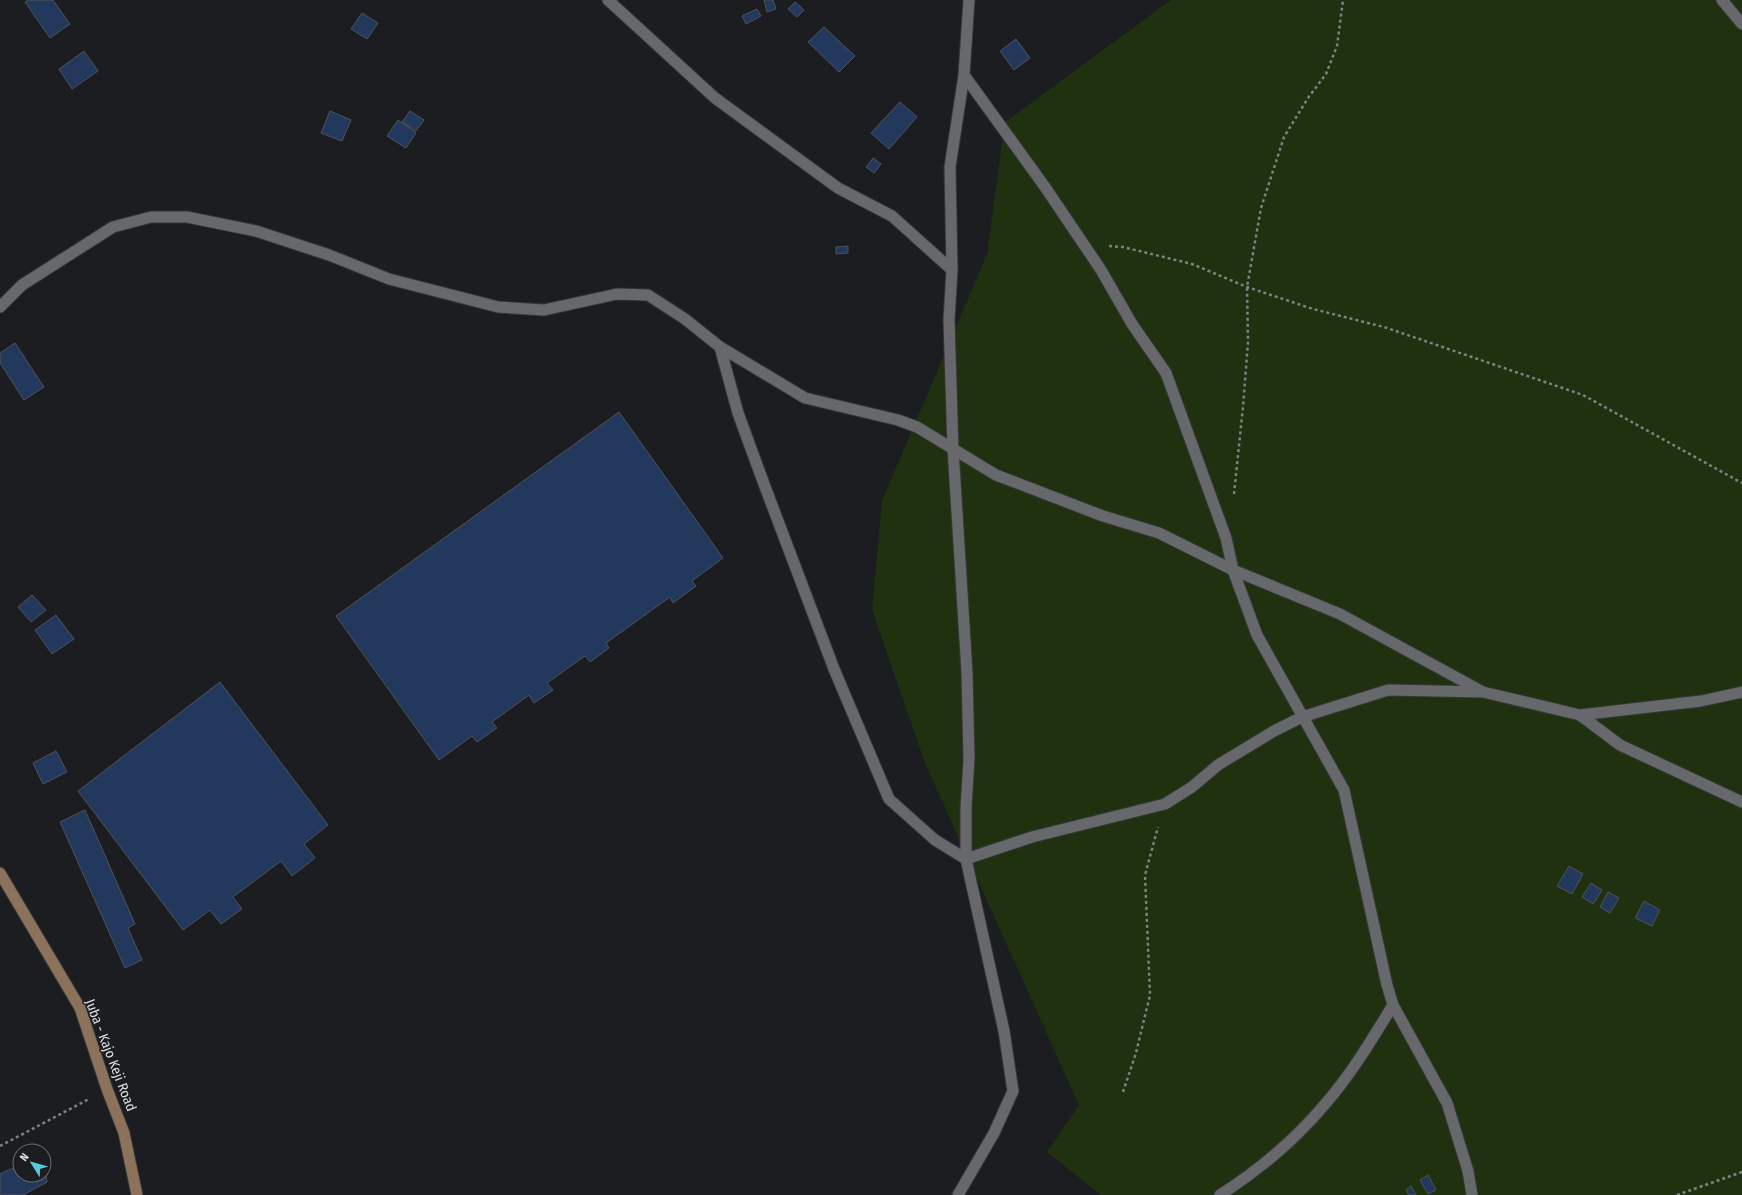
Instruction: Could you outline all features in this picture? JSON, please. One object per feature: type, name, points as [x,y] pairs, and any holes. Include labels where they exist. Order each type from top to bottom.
[{"type":"main road","name":"Juba - Kajo Keji Road","points":[[0,873],[80,1008],[107,1089],[124,1132],[137,1195]]},
{"type":"street","points":[[608,0],[716,98],[838,188],[892,216],[952,270]]},
{"type":"street","points":[[958,1195],[994,1134],[1013,1091],[1004,1030],[966,859],[966,808],[969,759],[967,672],[953,449],[949,320],[952,270],[950,167],[964,75],[969,0]]},
{"type":"street","points":[[1722,0],[1742,24]]},
{"type":"street","points":[[964,75],[1046,187],[1101,270],[1132,324],[1166,373],[1226,538],[1233,570],[1257,635],[1344,790],[1386,985],[1394,1005],[1447,1103],[1468,1171],[1472,1195]]},
{"type":"street","points":[[0,307],[22,285],[113,227],[151,217],[187,217],[256,231],[329,255],[389,280],[498,307],[544,310],[617,294],[648,295],[685,319],[720,347],[804,398],[898,420],[917,427],[996,475],[1103,516],[1159,533],[1233,570],[1340,614],[1483,692]]},
{"type":"street","points":[[720,347],[738,413],[764,484],[834,669],[889,799],[935,840],[966,859],[1032,838],[1165,804],[1192,787],[1218,765],[1274,731],[1302,717],[1388,690],[1483,692],[1580,715],[1701,701],[1742,692]]},
{"type":"street","points":[[1580,715],[1620,745],[1742,802]]},
{"type":"street","points":[[1220,1195],[1269,1159],[1326,1104],[1359,1061],[1394,1005]]},
{"type":"path","points":[[1234,495],[1248,342],[1247,287],[1261,208],[1284,137],[1308,98],[1326,74],[1337,46],[1343,0]]},
{"type":"path","points":[[1083,242],[1123,247],[1192,264],[1247,287],[1313,310],[1384,327],[1583,395],[1742,483]]},
{"type":"path","points":[[1123,1092],[1136,1052],[1150,995],[1145,875],[1165,804]]},
{"type":"path","points":[[0,1146],[107,1089]]},
{"type":"path","points":[[1677,1195],[1742,1172]]},
{"type":"green space","points":[[1171,0],[1742,0],[1742,1195],[1101,1195],[1047,1152],[1079,1105],[925,763],[872,610],[882,501],[987,254],[1005,122]]},
{"type":"building","points":[[29,0],[53,0],[70,24],[50,38],[25,2]]},
{"type":"building","points":[[764,0],[773,0],[776,9],[767,12]]},
{"type":"building","points":[[795,2],[804,10],[797,17],[788,9]]},
{"type":"building","points":[[757,9],[761,16],[746,24],[742,16]]},
{"type":"building","points":[[362,13],[378,23],[367,39],[351,29]]},
{"type":"building","points":[[824,27],[855,56],[839,72],[808,42]]},
{"type":"building","points":[[1016,39],[1030,58],[1014,70],[1000,51]]},
{"type":"building","points":[[84,51],[98,71],[72,89],[59,69]]},
{"type":"building","points":[[900,102],[917,117],[889,149],[871,133]]},
{"type":"building","points":[[330,111],[351,120],[342,141],[321,133]]},
{"type":"building","points":[[410,111],[424,120],[416,131],[402,122]]},
{"type":"building","points":[[398,120],[416,133],[406,148],[387,136]]},
{"type":"building","points":[[873,158],[881,164],[874,173],[866,167]]},
{"type":"building","points":[[848,246],[848,253],[836,254],[836,247]]},
{"type":"building","points":[[15,343],[44,387],[24,400],[0,363],[0,353]]},
{"type":"building","points":[[619,412],[723,558],[692,581],[696,586],[673,603],[670,597],[606,643],[609,648],[590,662],[585,656],[547,683],[553,690],[534,703],[529,695],[492,722],[497,728],[477,742],[472,736],[439,760],[336,616]]},
{"type":"building","points":[[32,595],[46,610],[31,622],[18,607]]},
{"type":"building","points":[[56,615],[74,639],[52,654],[35,630]]},
{"type":"building","points":[[220,682],[328,825],[304,844],[315,858],[292,876],[281,861],[233,897],[242,909],[221,924],[210,910],[183,930],[78,791]]},
{"type":"building","points":[[56,751],[67,772],[43,784],[33,763]]},
{"type":"building","points":[[85,810],[135,924],[128,928],[142,960],[125,968],[60,822]]},
{"type":"building","points":[[1569,866],[1583,874],[1572,894],[1557,886]]},
{"type":"building","points":[[1591,883],[1602,890],[1593,904],[1582,897]]},
{"type":"building","points":[[1608,892],[1619,898],[1610,913],[1600,907]]},
{"type":"building","points":[[1644,901],[1660,910],[1652,926],[1635,918]]},
{"type":"building","points":[[12,1169],[12,1183],[45,1183],[23,1195],[0,1195],[0,1174]]},
{"type":"building","points":[[1428,1175],[1436,1190],[1428,1194],[1420,1180]]},
{"type":"building","points":[[1411,1186],[1416,1195],[1409,1195],[1406,1190]]}]
